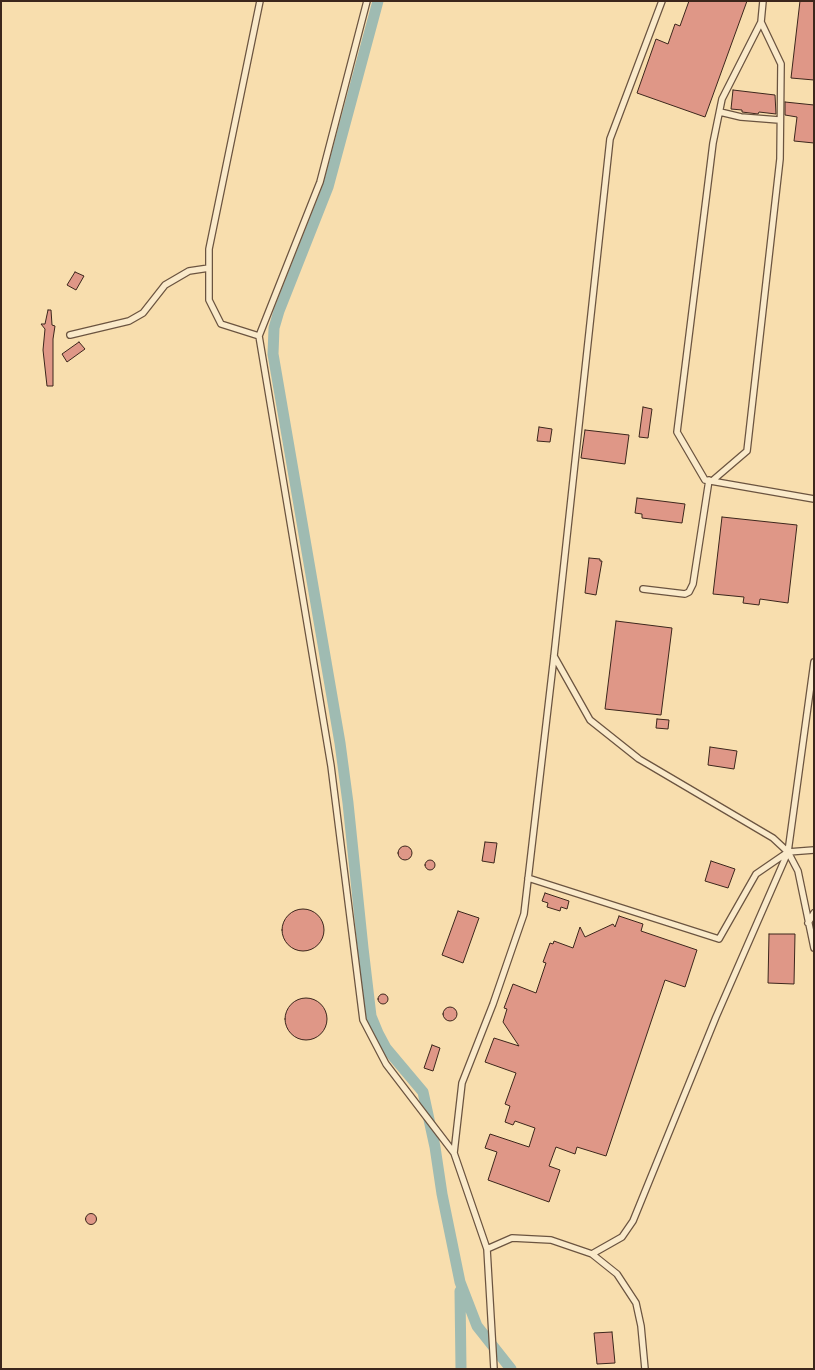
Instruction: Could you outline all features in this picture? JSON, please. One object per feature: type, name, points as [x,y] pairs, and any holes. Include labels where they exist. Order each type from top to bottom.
[{"type":"lane","points":[[259,336],[221,324],[209,300],[209,249],[260,1]]},
{"type":"lane","points":[[367,1],[320,182],[259,336],[331,766],[362,1020],[386,1064],[454,1153],[487,1249],[494,1369]]},
{"type":"lane","points":[[454,1153],[462,1083],[493,1004],[524,914],[610,139],[662,1]]},
{"type":"lane","points":[[763,1],[761,22],[722,99],[712,143],[677,432],[705,480],[814,499]]},
{"type":"lane","points":[[643,590],[685,594],[689,592],[693,584],[710,481],[747,450],[780,159],[781,64],[761,22]]},
{"type":"lane","points":[[720,112],[741,117],[779,120]]},
{"type":"lane","points":[[70,335],[129,320],[143,312],[165,285],[190,271],[209,268]]},
{"type":"lane","points":[[554,656],[590,720],[639,759],[773,838],[788,852],[798,871],[814,948]]},
{"type":"lane","points":[[592,1254],[622,1237],[633,1222],[716,1017],[788,852],[814,662]]},
{"type":"lane","points":[[528,878],[719,939],[756,874],[788,852],[814,850]]},
{"type":"lane","points":[[808,922],[814,913]]},
{"type":"lane","points":[[487,1249],[512,1238],[551,1240],[592,1254],[617,1274],[636,1303],[641,1326],[645,1369]]},
{"type":"building","points":[[689,1],[747,1],[705,117],[637,93],[656,39],[668,44],[675,24],[680,26]]},
{"type":"building","points":[[800,1],[814,1],[814,80],[791,78]]},
{"type":"building","points":[[733,90],[775,95],[776,114],[759,112],[758,114],[731,109]]},
{"type":"building","points":[[785,102],[814,105],[814,143],[794,141],[797,117],[785,115]]},
{"type":"building","points":[[75,272],[84,276],[76,290],[67,285]]},
{"type":"building","points":[[48,310],[51,310],[52,325],[55,326],[53,339],[53,386],[47,386],[43,350],[45,329],[41,324],[45,324]]},
{"type":"building","points":[[79,342],[85,349],[67,362],[62,354]]},
{"type":"building","points":[[643,407],[652,409],[648,438],[639,437]]},
{"type":"building","points":[[539,427],[552,429],[550,442],[537,441]]},
{"type":"building","points":[[585,430],[629,435],[625,464],[581,458]]},
{"type":"building","points":[[637,498],[685,504],[682,523],[642,518],[642,514],[635,513]]},
{"type":"building","points":[[722,517],[797,525],[788,603],[760,599],[759,605],[743,603],[744,597],[713,594]]},
{"type":"building","points":[[589,558],[602,561],[596,595],[585,593]]},
{"type":"building","points":[[616,621],[672,628],[661,715],[605,709]]},
{"type":"building","points":[[657,719],[669,720],[668,729],[656,728]]},
{"type":"building","points":[[710,747],[737,751],[734,769],[708,765]]},
{"type":"building","points":[[485,842],[497,843],[494,863],[482,861]]},
{"type":"building","points":[[405,846],[410,848],[412,853],[410,858],[405,860],[400,858],[398,853],[400,848]]},
{"type":"building","points":[[428,860],[432,860],[435,865],[434,869],[428,870],[425,867],[425,863]]},
{"type":"building","points":[[711,861],[735,869],[728,888],[705,881]]},
{"type":"building","points":[[545,893],[569,901],[567,909],[561,907],[560,911],[547,907],[548,903],[542,901]]},
{"type":"building","points":[[303,909],[318,915],[324,930],[318,945],[303,951],[288,945],[282,930],[288,915]]},
{"type":"building","points":[[458,911],[479,918],[463,963],[442,955]]},
{"type":"building","points":[[619,916],[643,924],[641,931],[697,950],[685,987],[665,980],[606,1156],[577,1147],[575,1154],[556,1147],[549,1166],[560,1170],[549,1202],[488,1180],[497,1152],[485,1148],[490,1134],[529,1147],[535,1128],[515,1121],[513,1125],[505,1122],[510,1106],[505,1104],[516,1073],[485,1062],[494,1038],[519,1046],[503,1022],[507,1009],[504,1008],[513,984],[536,993],[546,963],[543,962],[550,943],[553,944],[554,941],[573,948],[580,927],[585,937],[613,924],[615,927]]},
{"type":"building","points":[[769,934],[795,934],[794,984],[768,983]]},
{"type":"building","points":[[381,994],[385,994],[388,999],[387,1003],[381,1004],[378,1001],[378,997]]},
{"type":"building","points":[[306,998],[314,1000],[323,1008],[327,1019],[325,1027],[317,1036],[306,1040],[298,1038],[289,1030],[285,1019],[287,1011],[295,1002]]},
{"type":"building","points":[[450,1007],[455,1009],[457,1014],[455,1019],[450,1021],[445,1019],[443,1014],[445,1009]]},
{"type":"building","points":[[432,1045],[440,1048],[433,1071],[424,1068]]},
{"type":"building","points":[[89,1214],[93,1214],[96,1219],[95,1223],[89,1224],[86,1221],[86,1217]]},
{"type":"building","points":[[612,1332],[615,1363],[597,1364],[594,1333]]},
{"type":"waterway","points":[[378,1],[328,187],[279,311],[274,328],[273,354],[340,743],[371,1016],[386,1048],[423,1092],[460,1282],[477,1326],[511,1369]]},
{"type":"waterway","points":[[460,1291],[461,1369]]}]
